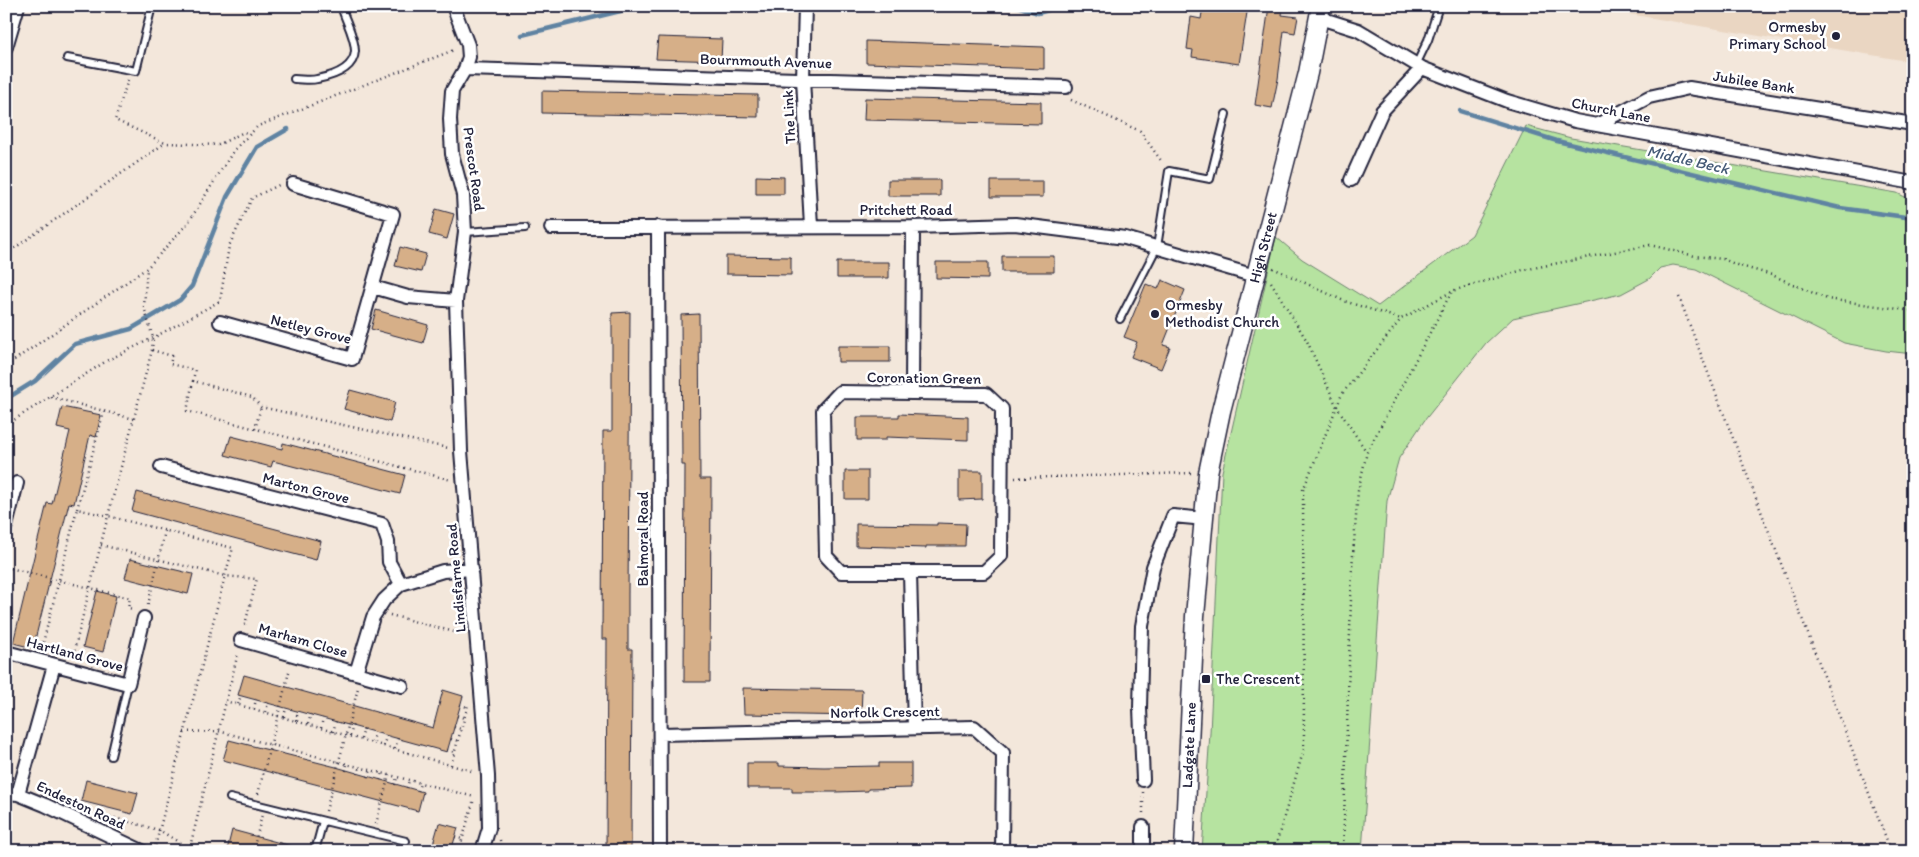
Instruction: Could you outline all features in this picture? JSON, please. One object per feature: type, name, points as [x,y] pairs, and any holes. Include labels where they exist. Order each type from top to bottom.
[{"type":"main road","name":"High Street","points":[[1205,519],[1208,473],[1221,411],[1320,12]]},
{"type":"main road","name":"Ladgate Lane","points":[[1184,851],[1195,616],[1205,519]]},
{"type":"street","points":[[6,47],[18,6]]},
{"type":"street","points":[[453,6],[468,46]]},
{"type":"street","name":"The Link","points":[[805,6],[803,79],[811,226]]},
{"type":"street","name":"Church Lane","points":[[1320,12],[1358,30],[1419,67],[1507,101],[1596,126],[1798,161],[1911,184]]},
{"type":"street","name":"Prescot Road","points":[[456,301],[466,232],[463,195],[452,154],[450,119],[452,91],[469,57],[468,46]]},
{"type":"street","points":[[1351,180],[1382,111],[1419,67]]},
{"type":"street","name":"Bournmouth Avenue","points":[[464,69],[1066,87]]},
{"type":"street","name":"Jubilee Bank","points":[[1596,126],[1649,97],[1689,88],[1913,124]]},
{"type":"street","name":"Netley Grove","points":[[220,322],[352,359],[394,214],[293,184]]},
{"type":"street","name":"Pritchett Road","points":[[550,228],[914,227],[1015,224],[1125,238],[1157,247],[1257,268]]},
{"type":"street","name":"Balmoral Road","points":[[658,227],[660,851]]},
{"type":"street","points":[[912,392],[914,227]]},
{"type":"street","points":[[374,287],[408,297],[456,301]]},
{"type":"street","name":"Lindisfarne Road","points":[[456,301],[461,451],[472,569],[484,775],[489,828],[482,851]]},
{"type":"street","name":"Coronation Green","points":[[840,392],[986,394],[1002,409],[1002,478],[1001,556],[984,572],[841,572],[826,556],[823,410],[840,392]]},
{"type":"street","name":"Marton Grove","points":[[160,467],[382,524],[388,542],[389,562],[401,584]]},
{"type":"street","points":[[6,526],[17,483]]},
{"type":"street","points":[[1143,780],[1140,708],[1142,626],[1153,567],[1173,516],[1205,519]]},
{"type":"street","points":[[401,584],[443,571],[472,569]]},
{"type":"street","points":[[910,573],[914,728]]},
{"type":"street","name":"Marham Close","points":[[359,673],[373,617],[401,584]]},
{"type":"street","name":"Hartland Grove","points":[[6,652],[128,684],[145,615]]},
{"type":"street","name":"Marham Close","points":[[242,640],[402,686]]},
{"type":"street","points":[[12,794],[54,664]]},
{"type":"street","name":"Norfolk Crescent","points":[[660,734],[974,726],[1003,753],[1002,851]]},
{"type":"street","name":"Endeston Road","points":[[12,794],[142,851]]},
{"type":"street","points":[[1143,828],[1143,851]]},
{"type":"lane","points":[[68,58],[136,71],[152,6]]},
{"type":"lane","points":[[294,79],[317,80],[345,70],[351,64],[355,51],[354,44],[341,6]]},
{"type":"lane","points":[[1419,67],[1439,6]]},
{"type":"lane","points":[[1120,319],[1157,247],[1169,171],[1210,179],[1226,114]]},
{"type":"lane","points":[[466,232],[525,228]]},
{"type":"lane","points":[[111,756],[128,684]]},
{"type":"lane","points":[[230,798],[406,841]]},
{"type":"lane","points":[[314,851],[323,821]]},
{"type":"path","points":[[6,366],[147,268],[188,223],[234,150],[258,126],[468,46]]},
{"type":"path","points":[[136,71],[127,82],[116,120],[165,143],[218,145],[244,132],[250,134]]},
{"type":"path","points":[[1066,87],[1070,100],[1140,131],[1169,171]]},
{"type":"path","points":[[6,254],[165,143]]},
{"type":"path","points":[[6,424],[108,360],[153,338],[220,301],[229,246],[252,198],[277,185],[293,184]]},
{"type":"path","points":[[1276,851],[1276,844],[1304,750],[1303,490],[1342,394],[1401,319],[1452,291],[1523,270],[1650,245],[1696,256],[1723,260],[1737,266],[1772,275],[1827,299],[1913,311]]},
{"type":"path","points":[[70,669],[152,350],[153,338],[144,307],[147,268]]},
{"type":"path","points":[[1257,268],[1344,302],[1401,319]]},
{"type":"path","points":[[1257,268],[1307,341],[1337,407],[1367,452]]},
{"type":"path","points":[[1343,851],[1352,568],[1358,490],[1367,452],[1452,291]]},
{"type":"path","points":[[1679,297],[1891,851]]},
{"type":"path","points":[[152,350],[172,356],[170,364],[195,370],[187,411],[464,484]]},
{"type":"path","points":[[193,381],[252,396],[260,407],[461,451]]},
{"type":"path","points":[[50,397],[134,419]]},
{"type":"path","points":[[255,429],[260,407]]},
{"type":"path","points":[[38,660],[104,412]]},
{"type":"path","points":[[1002,478],[1208,473]]},
{"type":"path","points":[[77,509],[233,548],[154,851]]},
{"type":"path","points":[[6,567],[130,598],[128,608],[145,615],[166,531]]},
{"type":"path","points":[[101,545],[225,576],[258,579],[225,700],[190,850]]},
{"type":"path","points":[[380,607],[386,614],[464,634]]},
{"type":"path","points":[[256,804],[294,655]]},
{"type":"path","points":[[323,821],[339,762],[359,673]]},
{"type":"path","points":[[238,704],[240,695]]},
{"type":"path","points":[[254,709],[256,699]]},
{"type":"path","points":[[451,765],[469,699]]},
{"type":"path","points":[[225,700],[484,775],[474,797],[459,849],[454,846],[452,848]]},
{"type":"path","points":[[266,712],[268,702]]},
{"type":"path","points":[[460,705],[467,707]]},
{"type":"path","points":[[284,717],[286,708]]},
{"type":"path","points":[[296,721],[298,711]]},
{"type":"path","points":[[308,724],[311,714]]},
{"type":"path","points":[[457,716],[464,718]]},
{"type":"path","points":[[321,728],[323,718]]},
{"type":"path","points":[[333,732],[336,721]]},
{"type":"path","points":[[350,736],[353,725]]},
{"type":"path","points":[[454,727],[461,730]]},
{"type":"path","points":[[361,739],[364,728]]},
{"type":"path","points":[[184,732],[218,731],[232,734],[474,797]]},
{"type":"path","points":[[372,742],[376,732]]},
{"type":"path","points":[[230,740],[232,734]]},
{"type":"path","points":[[383,746],[387,735]]},
{"type":"path","points":[[244,744],[246,738]]},
{"type":"path","points":[[394,749],[398,738]]},
{"type":"path","points":[[451,739],[458,741]]},
{"type":"path","points":[[257,748],[259,741]]},
{"type":"path","points":[[278,752],[279,747]]},
{"type":"path","points":[[291,756],[292,750]]},
{"type":"path","points":[[447,750],[455,752]]},
{"type":"path","points":[[304,759],[305,753]]},
{"type":"path","points":[[317,762],[319,757]]},
{"type":"path","points":[[330,766],[332,760]]},
{"type":"path","points":[[346,771],[347,764]]},
{"type":"path","points":[[357,774],[360,767]]},
{"type":"path","points":[[368,777],[370,770]]},
{"type":"path","points":[[380,780],[382,773]]},
{"type":"path","points":[[369,851],[389,775]]},
{"type":"path","points":[[395,785],[397,777]]},
{"type":"path","points":[[407,788],[409,780]]},
{"type":"path","points":[[1143,780],[1143,828]]},
{"type":"path","points":[[418,791],[420,783]]},
{"type":"path","points":[[253,851],[264,806]]},
{"type":"path","points":[[98,814],[159,830],[190,850],[195,851]]},
{"type":"path","points":[[455,837],[462,839]]},
{"type":"shaded area","name":"Ormesby Primary School","points":[[1606,6],[1913,6],[1913,62],[1605,10]]},
{"type":"green space","points":[[1526,126],[1571,138],[1897,193],[1913,201],[1913,354],[1844,343],[1696,269],[1673,265],[1660,268],[1649,279],[1621,294],[1513,318],[1486,343],[1424,421],[1399,458],[1387,501],[1362,851],[1202,851],[1210,733],[1222,472],[1276,237],[1302,259],[1378,306],[1472,235]]},
{"type":"building","points":[[1203,6],[1248,6],[1239,64],[1192,57],[1193,50],[1187,49],[1191,17],[1201,19]]},
{"type":"building","points":[[1269,6],[1283,6],[1282,15],[1298,17],[1295,33],[1284,31],[1272,108],[1255,105]]},
{"type":"building","points":[[658,37],[722,39],[721,61],[656,59]]},
{"type":"building","points":[[866,41],[1044,47],[1044,69],[866,63]]},
{"type":"building","points":[[542,91],[758,95],[758,117],[542,113]]},
{"type":"building","points":[[865,98],[1041,102],[1041,124],[864,120]]},
{"type":"building","points":[[756,176],[784,177],[784,194],[756,194]]},
{"type":"building","points":[[888,180],[940,180],[940,196],[888,196]]},
{"type":"building","points":[[991,181],[1043,181],[1043,197],[991,197]]},
{"type":"building","points":[[436,209],[454,214],[447,239],[429,234]]},
{"type":"building","points":[[400,247],[426,254],[421,272],[395,266]]},
{"type":"building","points":[[726,256],[791,257],[791,275],[726,274]]},
{"type":"building","points":[[1002,256],[1054,256],[1054,272],[1002,272]]},
{"type":"building","points":[[837,262],[889,262],[889,278],[837,278]]},
{"type":"building","points":[[936,262],[988,262],[988,279],[936,278]]},
{"type":"building","name":"Ormesby Methodist Church","points":[[1162,280],[1185,290],[1163,345],[1170,347],[1161,369],[1131,357],[1137,342],[1124,337],[1146,284],[1158,289]]},
{"type":"building","points":[[376,310],[428,325],[423,343],[371,329]]},
{"type":"building","points":[[630,312],[628,649],[632,649],[631,851],[606,851],[607,639],[602,639],[603,431],[612,431],[612,313]]},
{"type":"building","points":[[699,314],[700,479],[711,479],[710,682],[684,682],[685,465],[682,465],[681,315]]},
{"type":"building","points":[[838,346],[890,346],[890,362],[838,362]]},
{"type":"building","points":[[350,390],[395,402],[390,422],[344,409]]},
{"type":"building","points":[[62,407],[101,415],[96,437],[90,435],[74,504],[69,503],[33,648],[13,643],[47,503],[52,504],[70,431],[57,428]]},
{"type":"building","points":[[899,414],[968,417],[968,440],[886,437],[886,440],[857,440],[857,417],[899,417]]},
{"type":"building","points":[[231,436],[282,449],[283,443],[405,475],[400,494],[273,461],[271,467],[225,455]]},
{"type":"building","points":[[845,471],[868,471],[868,499],[845,499]]},
{"type":"building","points":[[959,471],[982,471],[982,499],[959,500]]},
{"type":"building","points":[[137,492],[321,541],[316,560],[132,511]]},
{"type":"building","points":[[937,523],[966,524],[965,546],[926,546],[926,548],[856,546],[856,524],[937,525]]},
{"type":"building","points":[[130,559],[193,574],[188,594],[125,578]]},
{"type":"building","points":[[97,591],[116,596],[103,652],[83,647]]},
{"type":"building","points":[[244,675],[433,728],[443,690],[463,696],[447,752],[238,695]]},
{"type":"building","points":[[743,688],[862,690],[861,716],[744,714]]},
{"type":"building","points":[[229,740],[336,767],[423,792],[418,811],[223,760]]},
{"type":"building","points":[[747,763],[779,763],[779,766],[824,767],[879,766],[879,763],[911,763],[911,788],[868,789],[868,791],[792,792],[792,788],[747,788]]},
{"type":"building","points":[[86,780],[138,793],[132,814],[81,801]]},
{"type":"building","points":[[439,823],[458,828],[451,851],[431,851]]},
{"type":"building","points":[[232,830],[295,847],[294,851],[227,850]]},
{"type":"waterway","name":"Middle Beck","points":[[522,35],[641,6]]},
{"type":"waterway","name":"Middle Beck","points":[[1017,6],[1038,13],[1062,6]]},
{"type":"waterway","name":"Middle Beck","points":[[1460,111],[1557,141],[1840,208],[1913,218]]},
{"type":"waterway","points":[[6,399],[35,381],[75,344],[131,329],[180,300],[192,286],[227,197],[257,147],[288,129]]},
{"type":"place","name":"Ormesby Primary School","points":[[1836,36]]},
{"type":"place","name":"Ormesby Methodist Church","points":[[1155,314]]},
{"type":"place","name":"The Crescent","points":[[1206,679]]}]
